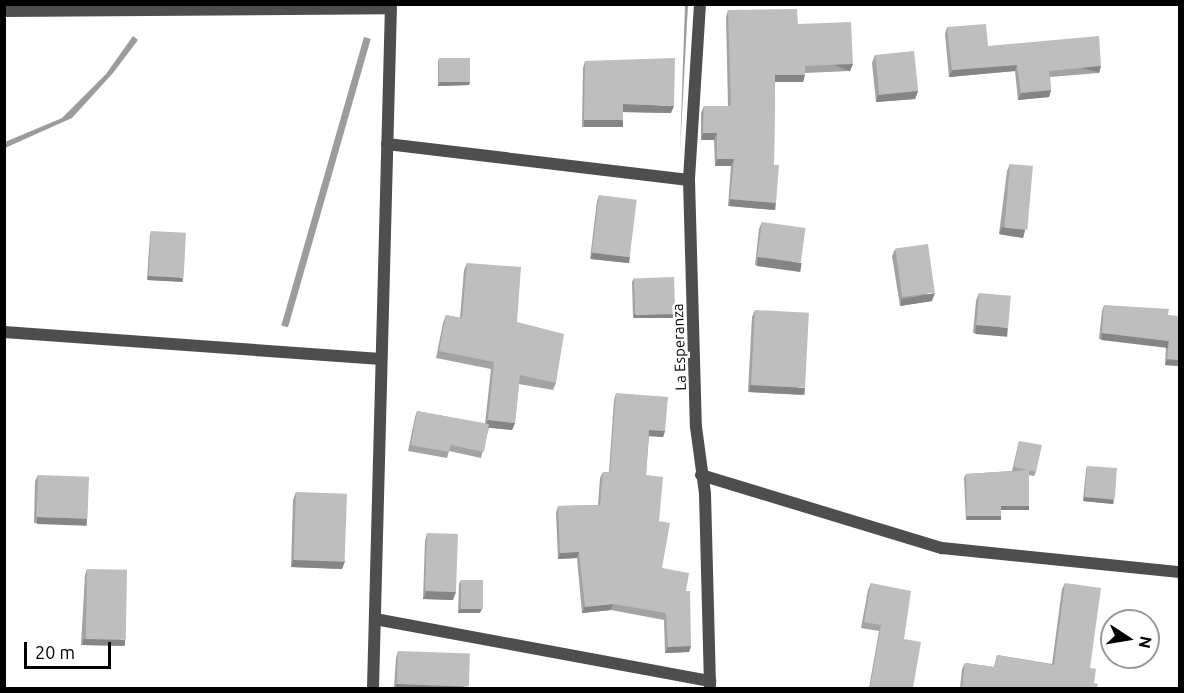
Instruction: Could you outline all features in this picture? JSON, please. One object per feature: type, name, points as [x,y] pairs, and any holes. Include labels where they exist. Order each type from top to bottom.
[{"type":"street","name":"La Esperanza","points":[[700,4],[689,180],[701,475],[705,494],[710,685]]},
{"type":"street","points":[[4,11],[390,6],[373,688]]},
{"type":"street","points":[[387,144],[689,180]]},
{"type":"street","points":[[4,332],[381,359]]},
{"type":"street","points":[[701,475],[942,548],[1179,572]]},
{"type":"street","points":[[375,619],[710,685]]},
{"type":"shaded area","points":[[685,5],[688,5],[680,151]]},
{"type":"shaded area","points":[[133,36],[138,40],[113,73],[72,118],[5,148],[5,142],[62,118],[106,74]]},
{"type":"shaded area","points":[[364,37],[371,39],[288,327],[281,325]]},
{"type":"building","points":[[797,9],[798,24],[851,22],[853,64],[805,66],[805,75],[775,75],[774,165],[779,165],[776,203],[730,199],[734,159],[717,159],[717,133],[703,133],[704,106],[731,106],[728,10]]},
{"type":"building","points":[[986,24],[988,46],[1099,36],[1101,66],[1049,71],[1051,90],[1021,93],[1017,65],[952,70],[947,27]]},
{"type":"building","points":[[914,51],[918,91],[879,95],[875,55]]},
{"type":"building","points":[[439,58],[470,58],[470,82],[439,82]]},
{"type":"building","points":[[675,58],[674,106],[623,104],[623,120],[584,120],[585,61]]},
{"type":"building","points":[[1010,164],[1033,166],[1027,230],[1004,228]]},
{"type":"building","points":[[599,195],[637,200],[630,257],[592,253]]},
{"type":"building","points":[[762,222],[806,228],[801,263],[757,257]]},
{"type":"building","points":[[151,231],[186,233],[184,278],[149,276]]},
{"type":"building","points":[[928,244],[935,293],[902,297],[895,249]]},
{"type":"building","points":[[467,263],[521,267],[517,322],[564,334],[556,383],[520,375],[515,423],[488,420],[494,362],[439,351],[446,315],[462,318]]},
{"type":"building","points":[[674,277],[675,314],[635,315],[634,278]]},
{"type":"building","points":[[979,293],[1011,296],[1008,328],[976,325]]},
{"type":"building","points":[[1104,305],[1169,309],[1168,315],[1179,316],[1179,360],[1167,359],[1169,341],[1102,333]]},
{"type":"building","points":[[755,310],[809,313],[805,388],[751,385]]},
{"type":"building","points":[[616,393],[668,397],[665,431],[649,430],[646,475],[663,477],[659,521],[670,523],[662,568],[689,573],[686,591],[690,591],[691,646],[668,647],[666,613],[613,604],[585,607],[579,552],[560,553],[558,506],[600,505],[603,472],[610,472]]},
{"type":"building","points":[[417,411],[489,424],[484,452],[451,445],[449,452],[411,445]]},
{"type":"building","points":[[1019,441],[1042,445],[1036,472],[1029,470],[1029,506],[1001,506],[1001,516],[967,516],[966,474],[1028,470],[1014,467]]},
{"type":"building","points":[[1087,466],[1117,468],[1115,499],[1085,497]]},
{"type":"building","points":[[38,475],[89,477],[88,519],[37,517]]},
{"type":"building","points":[[296,492],[347,494],[345,562],[294,560]]},
{"type":"building","points":[[427,533],[458,534],[456,592],[425,591]]},
{"type":"building","points":[[87,569],[127,570],[126,640],[86,639]]},
{"type":"building","points":[[461,580],[483,580],[483,609],[461,609]]},
{"type":"building","points":[[871,583],[911,591],[904,639],[921,642],[913,688],[870,688],[881,625],[864,622]]},
{"type":"building","points":[[1065,583],[1101,588],[1090,668],[1096,669],[1094,683],[1098,684],[1097,688],[962,688],[965,663],[995,667],[997,655],[1054,665]]},
{"type":"building","points":[[398,651],[470,654],[469,686],[397,684]]}]
